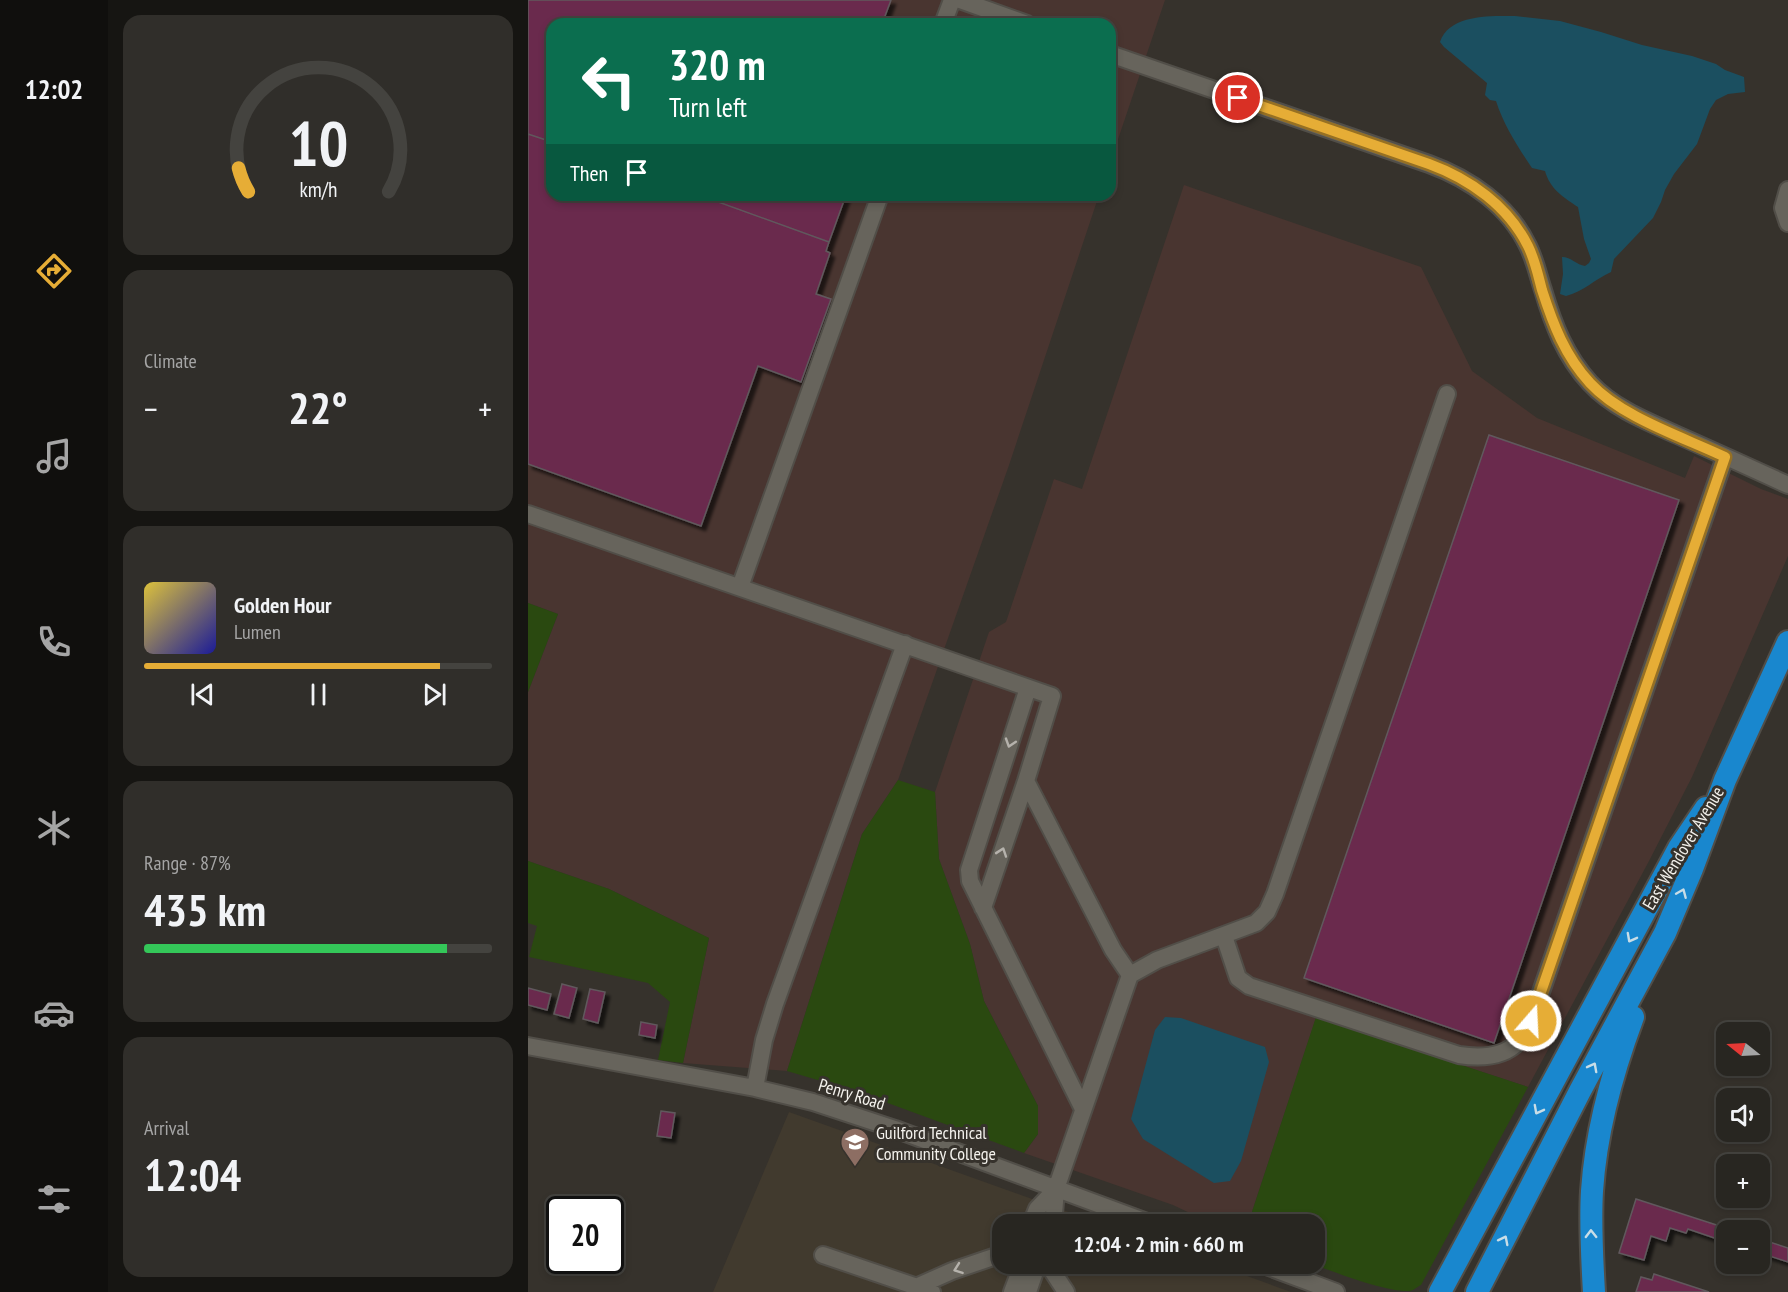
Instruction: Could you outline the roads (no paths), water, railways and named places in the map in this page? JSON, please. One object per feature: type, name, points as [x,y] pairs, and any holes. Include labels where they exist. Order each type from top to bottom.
[{"type":"highway","points":[[1725,780],[1788,642]]},
{"type":"highway","name":"East Wendover Avenue","points":[[1477,1292],[1665,933],[1725,780]]},
{"type":"highway","name":"East Wendover Avenue","points":[[1440,1292],[1679,848],[1725,780]]},
{"type":"highway","points":[[1594,1292],[1592,1189],[1604,1106],[1622,1047],[1665,933]]},
{"type":"street","points":[[945,18],[952,0]]},
{"type":"street","points":[[960,0],[1010,18]]},
{"type":"street","points":[[1116,56],[1449,171],[1468,182],[1502,210],[1528,245],[1556,331],[1577,368],[1591,384],[1603,395],[1640,418],[1788,485]]},
{"type":"street","points":[[1788,190],[1784,208],[1788,224]]},
{"type":"street","points":[[740,587],[878,201]]},
{"type":"street","points":[[1054,1214],[1056,1189],[1130,975],[1157,960],[1256,923],[1267,912],[1447,393]]},
{"type":"street","points":[[1224,936],[1238,978],[1249,986],[1459,1055],[1474,1058],[1491,1056],[1508,1050],[1519,1041],[1531,1021],[1725,457]]},
{"type":"street","points":[[528,514],[1052,696],[983,908]]},
{"type":"street","points":[[755,1088],[764,1040],[775,1004],[904,644]]},
{"type":"street","points":[[1028,688],[969,870],[970,881],[1083,1109]]},
{"type":"street","points":[[1026,781],[1113,950],[1130,975]]},
{"type":"street","name":"Penry Road","points":[[528,1046],[755,1088],[847,1112],[1125,1214]]},
{"type":"street","points":[[1035,1214],[1056,1189]]},
{"type":"street","points":[[823,1255],[932,1292]]},
{"type":"street","points":[[916,1287],[952,1271],[992,1257]]},
{"type":"street","points":[[1012,1292],[1019,1274]]},
{"type":"street","points":[[1028,1292],[1034,1274]]},
{"type":"street","points":[[1054,1274],[1066,1292]]},
{"type":"street","points":[[1288,1274],[1336,1292]]},
{"type":"water","points":[[1515,16],[1560,21],[1642,45],[1692,56],[1744,77],[1745,92],[1728,94],[1716,100],[1710,109],[1697,144],[1674,174],[1653,218],[1614,259],[1611,272],[1578,292],[1566,296],[1560,294],[1563,274],[1562,257],[1585,266],[1591,259],[1584,239],[1578,207],[1554,188],[1545,171],[1532,168],[1507,128],[1496,101],[1490,100],[1485,95],[1487,83],[1440,42],[1452,26],[1461,21],[1472,18]]},
{"type":"water","points":[[1165,1017],[1181,1018],[1265,1047],[1269,1062],[1241,1161],[1230,1181],[1214,1183],[1143,1139],[1131,1119],[1155,1030]]},
{"type":"place","name":"Guilford Technical Community College","points":[[855,1168]]}]
